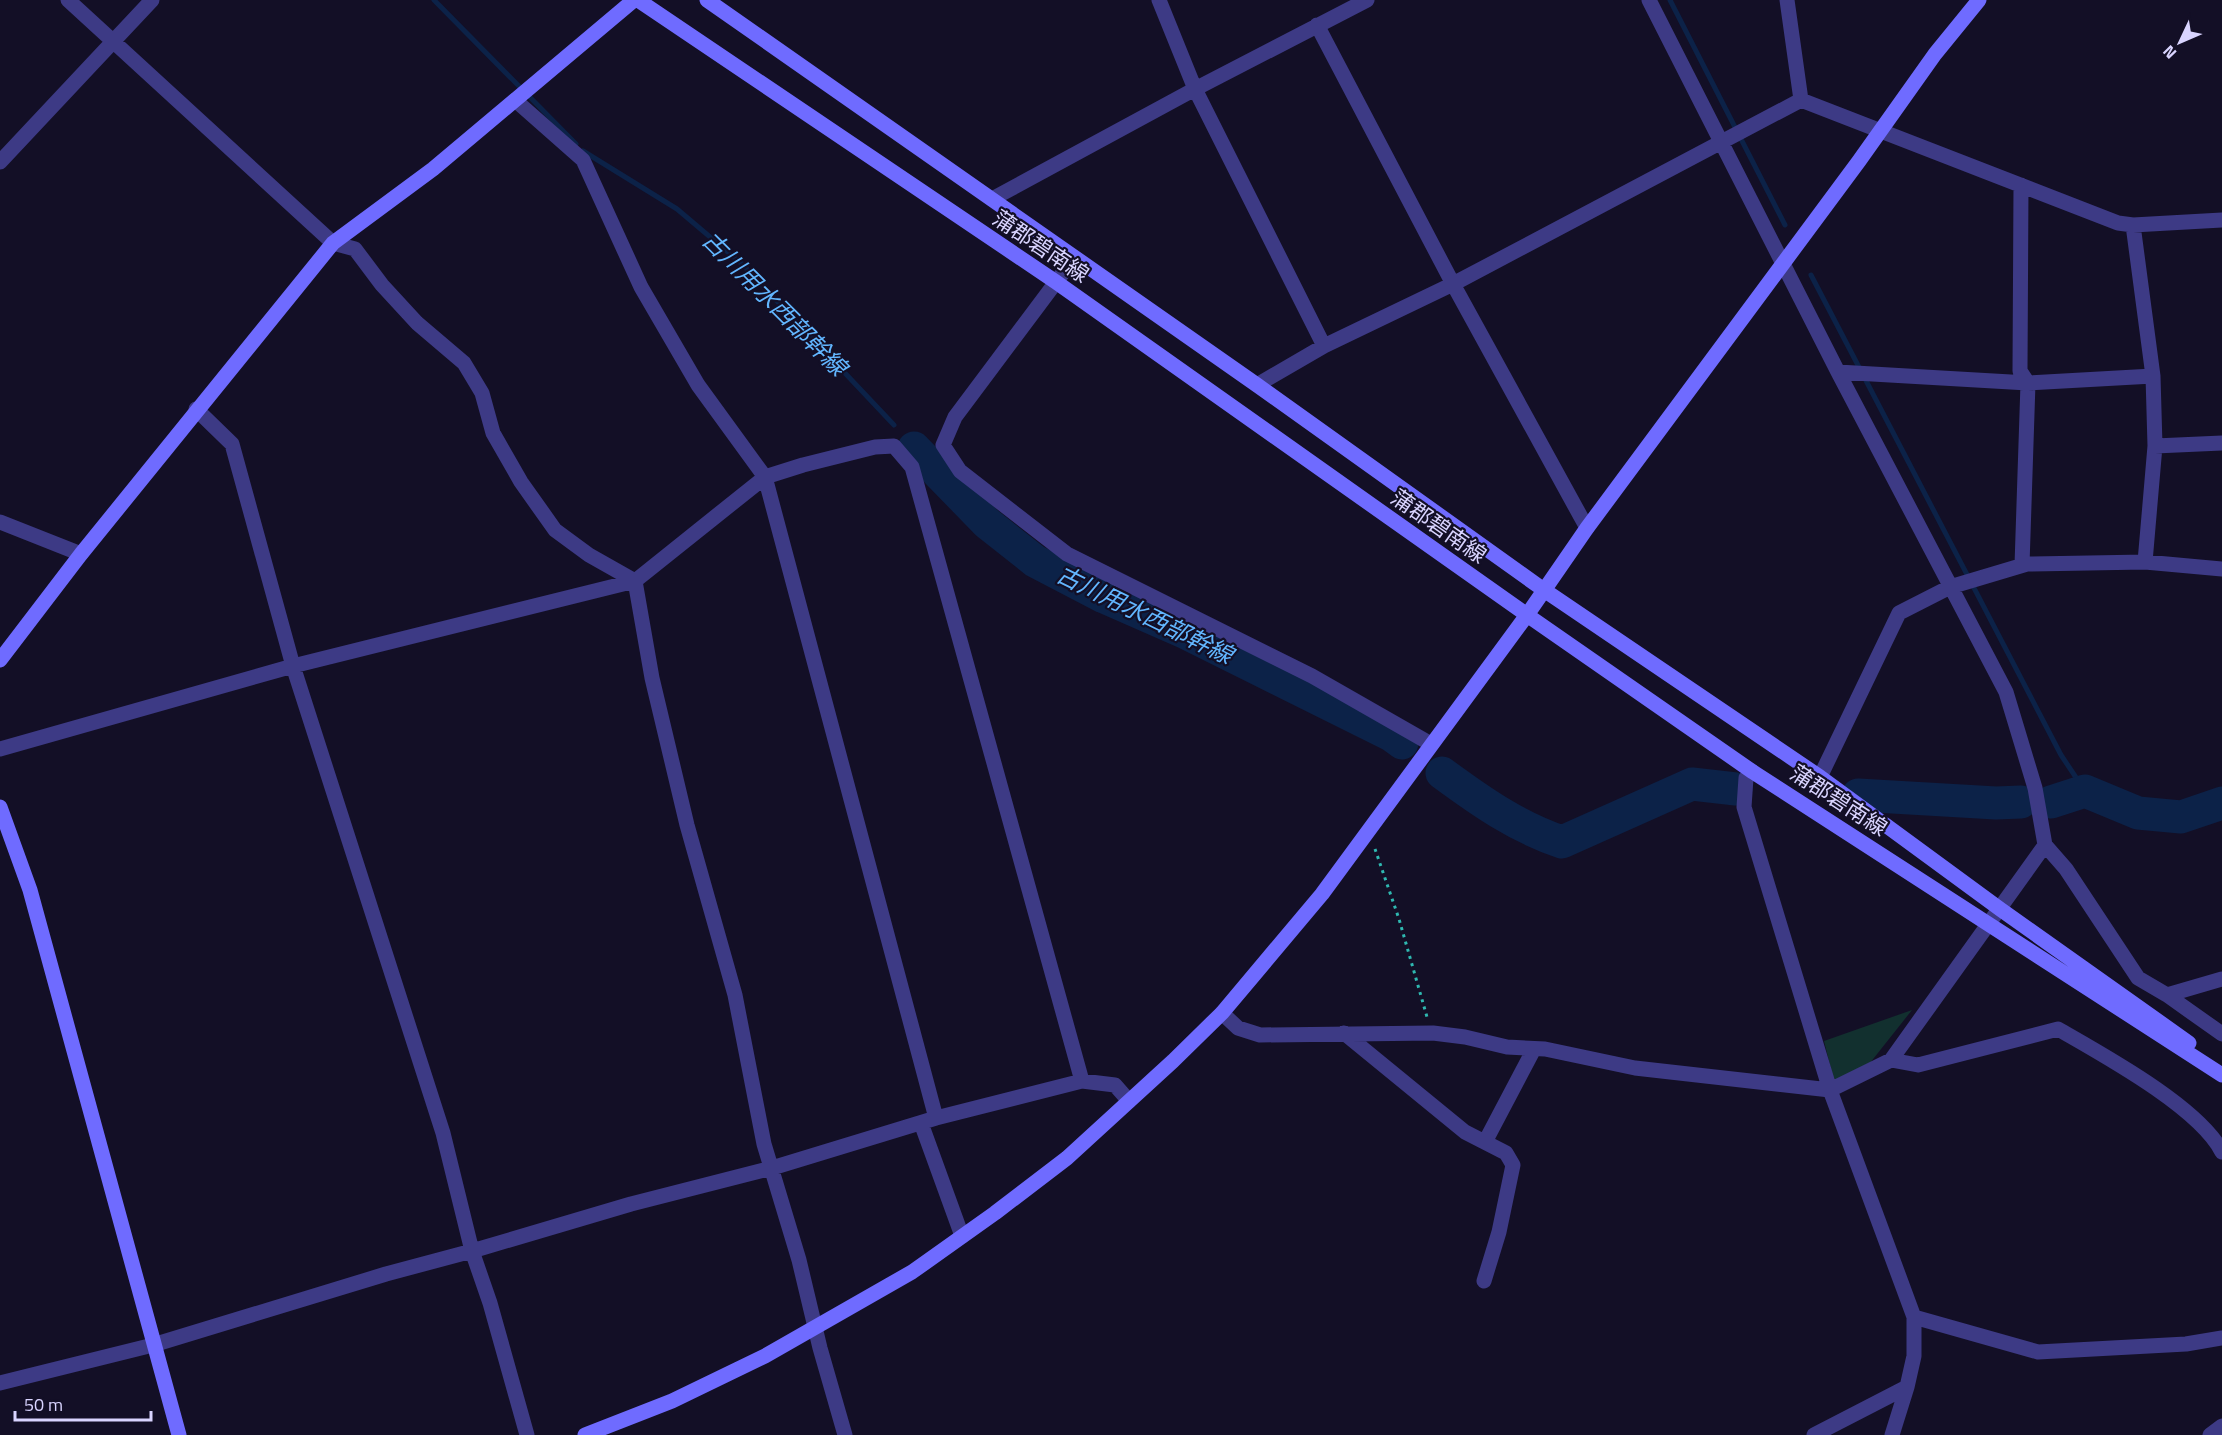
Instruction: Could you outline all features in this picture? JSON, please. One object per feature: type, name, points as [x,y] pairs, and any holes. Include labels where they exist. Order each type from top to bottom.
[{"type":"main road","points":[[0,660],[196,409],[333,243],[433,169],[634,0]]},
{"type":"main road","name":"蒲郡碧南線","points":[[638,0],[1056,282],[1753,772],[2222,1075]]},
{"type":"main road","name":"蒲郡碧南線","points":[[707,0],[1257,385],[1544,590],[1820,777],[2000,909],[2222,1066]]},
{"type":"main road","points":[[585,1435],[672,1401],[765,1356],[912,1272],[1067,1158],[1222,1013],[1322,894],[1935,54],[1980,0]]},
{"type":"main road","points":[[0,807],[30,890],[179,1435]]},
{"type":"street","points":[[68,0],[333,243],[355,249],[382,285],[417,323],[464,363],[482,393],[493,433],[521,482],[555,530],[589,555],[635,581]]},
{"type":"street","points":[[0,162],[152,0]]},
{"type":"street","points":[[1158,0],[1196,89],[1324,346]]},
{"type":"street","points":[[992,199],[1367,0]]},
{"type":"street","points":[[1649,0],[1731,137],[1784,263],[1955,586],[2006,692],[2035,788],[2045,845],[2067,869],[2138,978],[2168,995],[2222,1034]]},
{"type":"street","points":[[1787,0],[1801,100]]},
{"type":"street","points":[[1317,25],[1453,284],[1587,528]]},
{"type":"street","points":[[515,99],[584,160],[641,287],[698,385],[765,477],[928,1120],[962,1236]]},
{"type":"street","points":[[1257,385],[1324,346],[1453,284],[1801,100],[2118,223],[2133,225],[2222,220]]},
{"type":"street","points":[[2021,185],[2020,371],[2028,383],[2022,566]]},
{"type":"street","points":[[2133,225],[2153,376],[2155,446],[2145,562]]},
{"type":"street","points":[[1074,258],[955,417],[943,445],[960,471],[1066,554],[1312,676],[1431,744]]},
{"type":"street","points":[[1843,372],[2028,383],[2153,376]]},
{"type":"street","points":[[196,409],[232,444],[293,666],[443,1133],[472,1251],[490,1303],[527,1435]]},
{"type":"street","points":[[2155,446],[2222,443]]},
{"type":"street","points":[[0,749],[293,666],[635,581],[765,477],[875,447],[894,446],[912,467],[1082,1081]]},
{"type":"street","points":[[0,522],[81,554]]},
{"type":"street","points":[[1820,777],[1899,613],[1955,586],[2022,566],[2145,562],[2222,569]]},
{"type":"street","points":[[635,581],[652,678],[687,825],[735,995],[764,1144],[844,1435]]},
{"type":"street","points":[[1753,772],[1746,778],[1744,807],[1830,1090],[1914,1317],[1914,1356],[1892,1435]]},
{"type":"street","points":[[1222,1013],[1238,1028],[1260,1035],[1433,1033],[1465,1037],[1507,1047],[1534,1048],[1635,1068],[1830,1090],[1891,1060],[2045,845]]},
{"type":"street","points":[[2168,995],[2222,979]]},
{"type":"street","points":[[1891,1060],[1918,1065],[2058,1029],[2113,1061],[2179,1106],[2221,1146]]},
{"type":"street","points":[[1344,1033],[1465,1132],[1506,1153],[1513,1166],[1499,1232],[1484,1281]]},
{"type":"street","points":[[1485,1142],[1534,1048]]},
{"type":"street","points":[[0,1383],[153,1345],[386,1274],[631,1204],[772,1168],[928,1120],[1082,1081],[1115,1085],[1129,1101]]},
{"type":"street","points":[[1914,1317],[2038,1352],[2186,1344],[2222,1338]]},
{"type":"street","points":[[1814,1435],[1907,1387]]},
{"type":"street","points":[[2210,1435],[2222,1426]]},
{"type":"path","points":[[1368,830],[1399,919],[1418,991],[1433,1033]]},
{"type":"green space","points":[[1912,1010],[1866,1068],[1834,1081],[1824,1041]]},
{"type":"waterway","name":"古川用水西部幹線","points":[[434,0],[576,144]]},
{"type":"waterway","points":[[1670,0],[1785,225]]},
{"type":"waterway","name":"古川用水西部幹線","points":[[583,151],[677,209],[742,264],[894,425]]},
{"type":"waterway","points":[[1811,275],[2061,755],[2085,791]]},
{"type":"waterway","name":"古川用水西部幹線","points":[[914,448],[987,523],[1035,561],[1104,597],[1186,633],[1391,735],[1402,743]]},
{"type":"waterway","name":"古川用水西部幹線","points":[[1442,773],[1514,821],[1562,842],[1692,784],[1736,789]]},
{"type":"waterway","name":"古川用水西部幹線","points":[[2051,802],[2085,791],[2138,813],[2181,817],[2222,803]]},
{"type":"waterway","name":"古川用水西部幹線","points":[[1858,795],[1996,803],[2021,802]]}]
